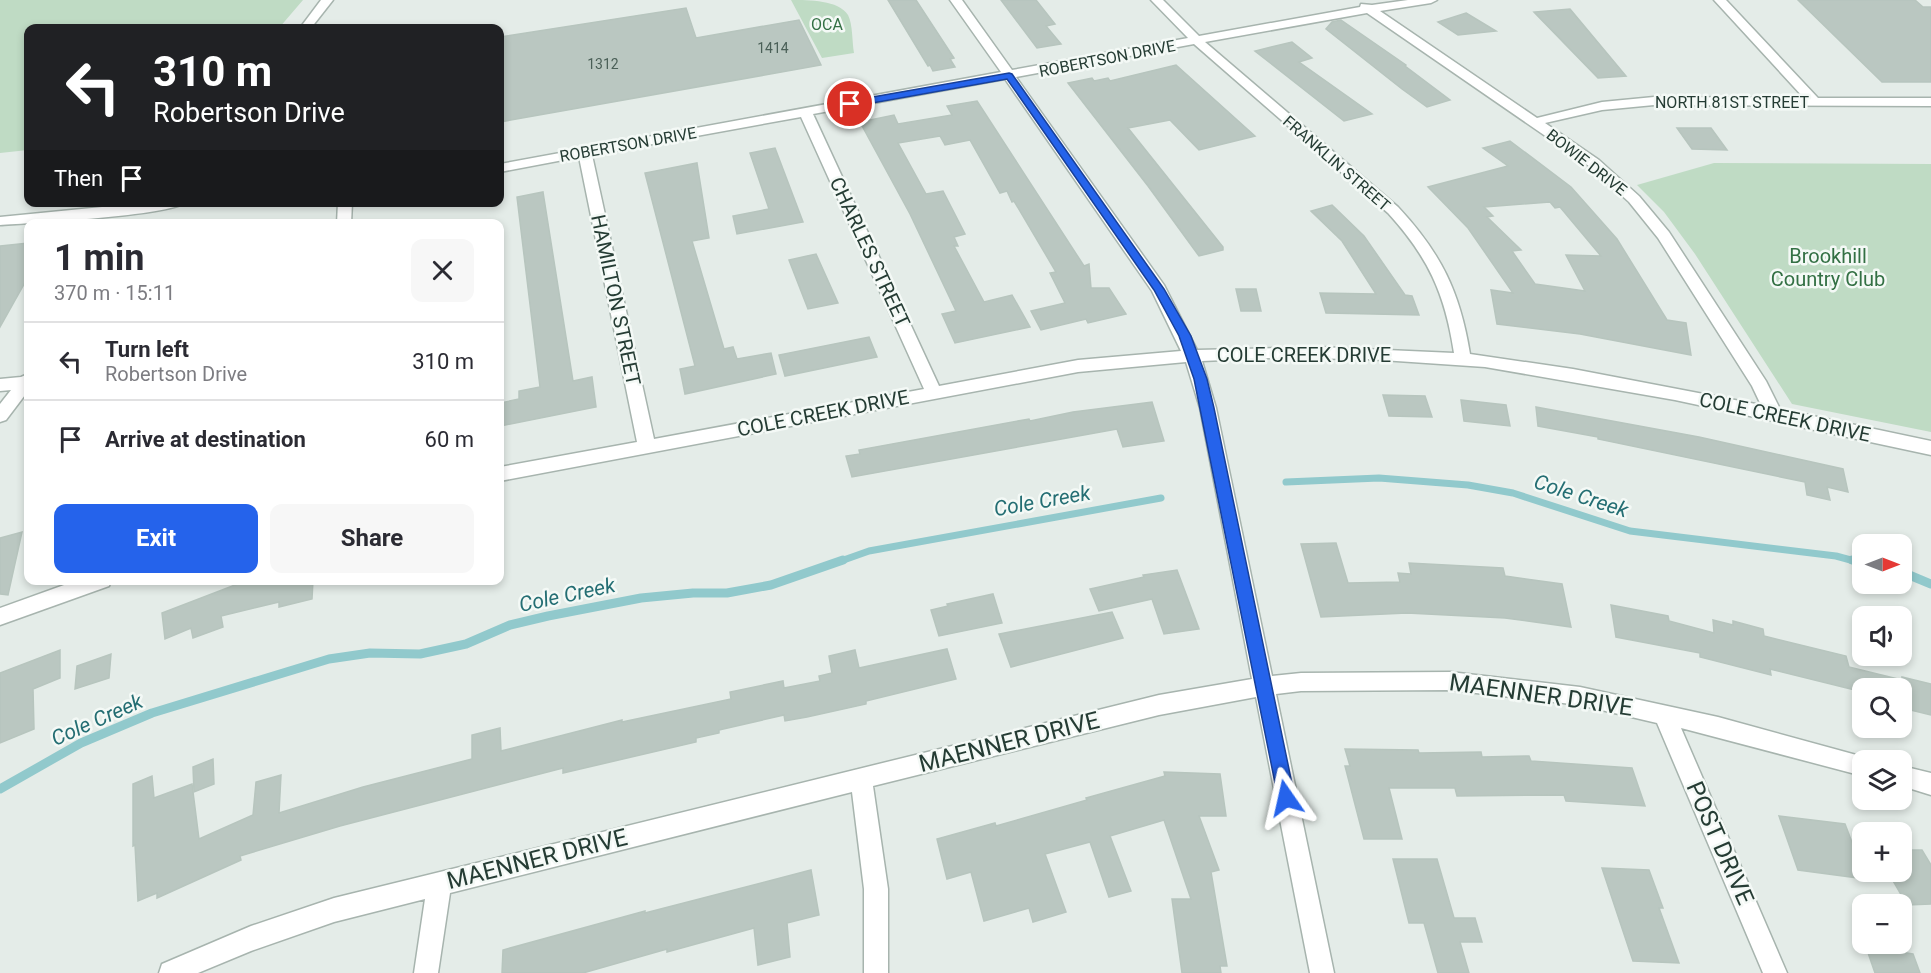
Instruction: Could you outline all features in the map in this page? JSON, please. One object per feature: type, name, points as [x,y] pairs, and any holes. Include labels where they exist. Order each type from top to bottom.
[{"type":"street","points":[[307,24],[327,0]]},
{"type":"street","points":[[956,0],[1159,289],[1185,336],[1208,408],[1322,973]]},
{"type":"street","name":"FRANKLIN STREET","points":[[1158,0],[1197,41],[1393,210],[1418,238],[1433,258],[1446,283],[1453,302],[1463,359]]},
{"type":"street","name":"BOWIE DRIVE","points":[[1356,0],[1610,175],[1648,214],[1664,235],[1753,375],[1774,414]]},
{"type":"street","name":"ROBERTSON DRIVE","points":[[504,167],[1369,9],[1431,0]]},
{"type":"street","points":[[1720,0],[1815,102]]},
{"type":"street","name":"NORTH 81ST STREET","points":[[1535,122],[1588,108],[1638,102],[1931,102]]},
{"type":"street","name":"CHARLES STREET","points":[[805,112],[934,393]]},
{"type":"street","name":"HAMILTON STREET","points":[[585,153],[647,446]]},
{"type":"street","points":[[25,219],[150,207]]},
{"type":"street","points":[[157,219],[167,207]]},
{"type":"street","points":[[0,221],[24,219]]},
{"type":"street","name":"COLE CREEK DRIVE","points":[[504,473],[1078,366],[1192,355],[1326,352],[1463,359],[1573,375],[1774,414],[1931,448]]},
{"type":"street","points":[[0,385],[24,382]]},
{"type":"street","points":[[0,416],[24,386]]},
{"type":"street","points":[[0,616],[88,585]]},
{"type":"street","name":"MAENNER DRIVE","points":[[171,973],[206,956],[277,928],[334,910],[1159,705],[1231,691],[1301,682],[1450,681],[1580,696],[1664,714],[1852,763]]},
{"type":"street","name":"POST DRIVE","points":[[1664,714],[1775,973]]},
{"type":"street","points":[[861,779],[876,889],[876,973]]},
{"type":"street","points":[[1912,779],[1931,784]]},
{"type":"street","points":[[426,973],[439,884]]},
{"type":"green space","points":[[0,0],[303,0],[282,24],[24,24],[24,150],[0,153]]},
{"type":"green space","name":"OCA","points":[[791,0],[823,2],[838,6],[843,10],[848,15],[851,24],[854,53],[822,58]]},
{"type":"green space","name":"Brookhill Country Club","points":[[1714,163],[1931,164],[1931,432],[1792,404],[1695,254],[1664,212],[1637,185]]},
{"type":"building","points":[[888,0],[916,0],[954,58],[950,59],[955,67],[933,71],[930,65],[928,66]]},
{"type":"building","points":[[1001,0],[1036,0],[1055,24],[1046,26],[1061,44],[1037,48]]},
{"type":"building","points":[[1798,0],[1915,0],[1923,7],[1931,7],[1931,82],[1882,82]]},
{"type":"building","points":[[686,8],[696,38],[799,20],[821,65],[504,121],[504,36]]},
{"type":"building","points":[[1570,9],[1626,76],[1598,78],[1534,12]]},
{"type":"building","points":[[1466,13],[1496,31],[1458,35],[1438,22]]},
{"type":"building","points":[[1341,20],[1406,65],[1450,100],[1427,107],[1402,89],[1326,29],[1332,22]]},
{"type":"building","points":[[1292,42],[1312,58],[1299,62],[1372,114],[1344,121],[1255,51]]},
{"type":"building","points":[[1176,65],[1255,136],[1199,150],[1170,120],[1128,128],[1223,247],[1223,250],[1199,256],[1068,83],[1092,78],[1094,81],[1108,78],[1110,81]]},
{"type":"building","points":[[977,101],[1084,266],[1089,264],[1091,288],[1109,288],[1126,314],[1088,323],[1086,319],[1041,330],[1031,311],[1065,303],[1050,273],[1056,272],[1007,191],[1000,193],[970,140],[945,145],[940,136],[898,143],[926,194],[943,191],[965,234],[954,237],[958,246],[954,246],[984,302],[1012,295],[1030,327],[955,343],[942,314],[956,311],[910,214],[860,122],[894,115],[898,124],[952,115],[947,106]]},
{"type":"building","points":[[1677,128],[1711,128],[1727,150],[1692,149]]},
{"type":"building","points":[[1510,141],[1571,187],[1617,239],[1667,320],[1686,323],[1691,355],[1580,334],[1497,324],[1491,290],[1513,293],[1468,228],[1428,187],[1508,166],[1483,148]],"holes":[[[1550,202],[1555,208],[1560,207],[1601,256],[1566,255],[1585,291],[1535,284],[1512,251],[1521,250],[1487,217],[1493,216],[1484,207]]]},
{"type":"building","points":[[775,148],[803,222],[737,234],[733,216],[769,209],[750,153]]},
{"type":"building","points":[[697,163],[709,238],[692,241],[724,349],[733,347],[737,359],[771,353],[776,374],[685,394],[680,369],[695,366],[645,173]]},
{"type":"building","points":[[543,192],[573,381],[592,377],[596,407],[504,425],[504,402],[519,399],[519,391],[540,387],[517,197]]},
{"type":"building","points":[[1332,205],[1364,236],[1405,295],[1412,296],[1419,315],[1326,313],[1320,293],[1376,294],[1342,241],[1311,211]]},
{"type":"building","points":[[24,243],[24,284],[0,327],[0,246]]},
{"type":"building","points":[[816,254],[838,303],[808,309],[789,260]]},
{"type":"building","points":[[1236,289],[1256,289],[1261,311],[1241,311]]},
{"type":"building","points":[[869,337],[877,357],[785,376],[779,355]]},
{"type":"building","points":[[1383,395],[1425,396],[1432,417],[1389,416]]},
{"type":"building","points":[[1461,400],[1506,405],[1510,426],[1464,421]]},
{"type":"building","points":[[1152,402],[1164,441],[1123,447],[1117,429],[852,477],[846,456],[860,454],[859,450],[1029,419],[1030,421],[1073,412]]},
{"type":"building","points":[[1536,407],[1699,437],[1843,469],[1848,492],[1827,487],[1830,500],[1807,495],[1805,482],[1538,426]]},
{"type":"building","points":[[22,532],[8,595],[0,594],[0,538]]},
{"type":"building","points":[[1336,543],[1348,583],[1400,582],[1398,573],[1411,574],[1409,563],[1503,568],[1505,576],[1562,584],[1571,627],[1505,618],[1407,613],[1321,617],[1301,544]]},
{"type":"building","points":[[1177,570],[1199,629],[1164,634],[1152,599],[1099,611],[1090,589],[1144,577],[1143,575]]},
{"type":"building","points":[[235,585],[313,585],[312,599],[279,607],[279,602],[221,616],[223,627],[193,638],[191,628],[165,639],[162,613]]},
{"type":"building","points":[[993,594],[1002,623],[939,636],[931,610],[948,606],[947,604]]},
{"type":"building","points":[[1611,605],[1668,616],[1669,621],[1714,633],[1713,620],[1733,625],[1733,621],[1763,629],[1764,636],[1846,656],[1849,667],[1894,678],[1852,678],[1852,689],[1770,669],[1771,675],[1700,657],[1700,653],[1616,637]]},
{"type":"building","points":[[1112,612],[1123,638],[1011,667],[999,634]]},
{"type":"building","points":[[947,649],[956,679],[866,701],[866,704],[807,717],[785,721],[784,715],[719,730],[719,733],[696,738],[696,742],[563,773],[563,768],[340,826],[240,856],[241,860],[157,898],[157,893],[138,901],[135,845],[133,846],[133,784],[152,776],[154,798],[192,784],[199,839],[253,815],[256,782],[281,775],[279,813],[363,787],[472,759],[472,735],[500,728],[501,751],[622,720],[622,722],[731,699],[730,692],[783,681],[784,688],[820,681],[819,676],[832,673],[829,656],[855,650],[859,668]]},
{"type":"building","points":[[60,650],[60,678],[33,689],[34,729],[0,743],[0,673]]},
{"type":"building","points":[[111,654],[109,678],[75,689],[77,666]]},
{"type":"building","points":[[1912,679],[1931,684],[1931,715],[1912,710]]},
{"type":"building","points":[[1345,749],[1418,750],[1419,753],[1481,752],[1482,757],[1529,756],[1531,761],[1632,768],[1645,806],[1566,801],[1564,795],[1457,796],[1455,788],[1389,788],[1402,839],[1364,839],[1345,766],[1350,766]]},
{"type":"building","points":[[213,759],[214,784],[194,792],[193,767]]},
{"type":"building","points":[[1164,772],[1220,774],[1226,816],[1199,816],[1219,870],[1211,872],[1227,966],[1220,966],[1221,973],[1182,973],[1172,899],[1191,899],[1164,820],[1110,836],[1131,891],[1109,897],[1090,842],[1045,854],[1066,912],[1033,922],[1029,908],[984,921],[971,872],[947,879],[937,839],[995,823],[996,826],[1087,800],[1086,798],[1165,776]]},
{"type":"building","points":[[1779,816],[1845,824],[1852,842],[1852,877],[1798,870]]},
{"type":"building","points":[[1912,850],[1922,850],[1931,865],[1931,904],[1912,905],[1912,894],[1901,894],[1894,882],[1912,882]]},
{"type":"building","points":[[1393,859],[1437,859],[1454,918],[1475,918],[1482,942],[1460,942],[1469,973],[1438,973],[1424,923],[1409,923]]},
{"type":"building","points":[[1602,868],[1649,870],[1663,908],[1659,908],[1679,963],[1633,961]]},
{"type":"building","points":[[811,870],[819,915],[787,923],[790,957],[758,965],[754,928],[667,952],[667,949],[583,973],[502,973],[503,950],[645,911],[645,913]]},
{"type":"building","points":[[1868,954],[1913,954],[1920,973],[1875,973]]},
{"type":"waterway","name":"Cole Creek","points":[[1286,482],[1379,478],[1468,485],[1513,493],[1630,531],[1836,556],[1852,560]]},
{"type":"waterway","name":"Cole Creek","points":[[838,562],[869,551],[1161,498]]},
{"type":"waterway","name":"Cole Creek","points":[[0,789],[81,743],[152,713],[329,659],[370,653],[420,654],[466,644],[510,625],[548,616],[641,598],[693,593],[727,593],[771,585],[843,560]]},
{"type":"waterway","name":"Cole Creek","points":[[1912,576],[1931,584]]},
{"type":"route","points":[[850,104],[1009,76],[1159,289],[1185,336],[1208,408],[1286,798]]}]
